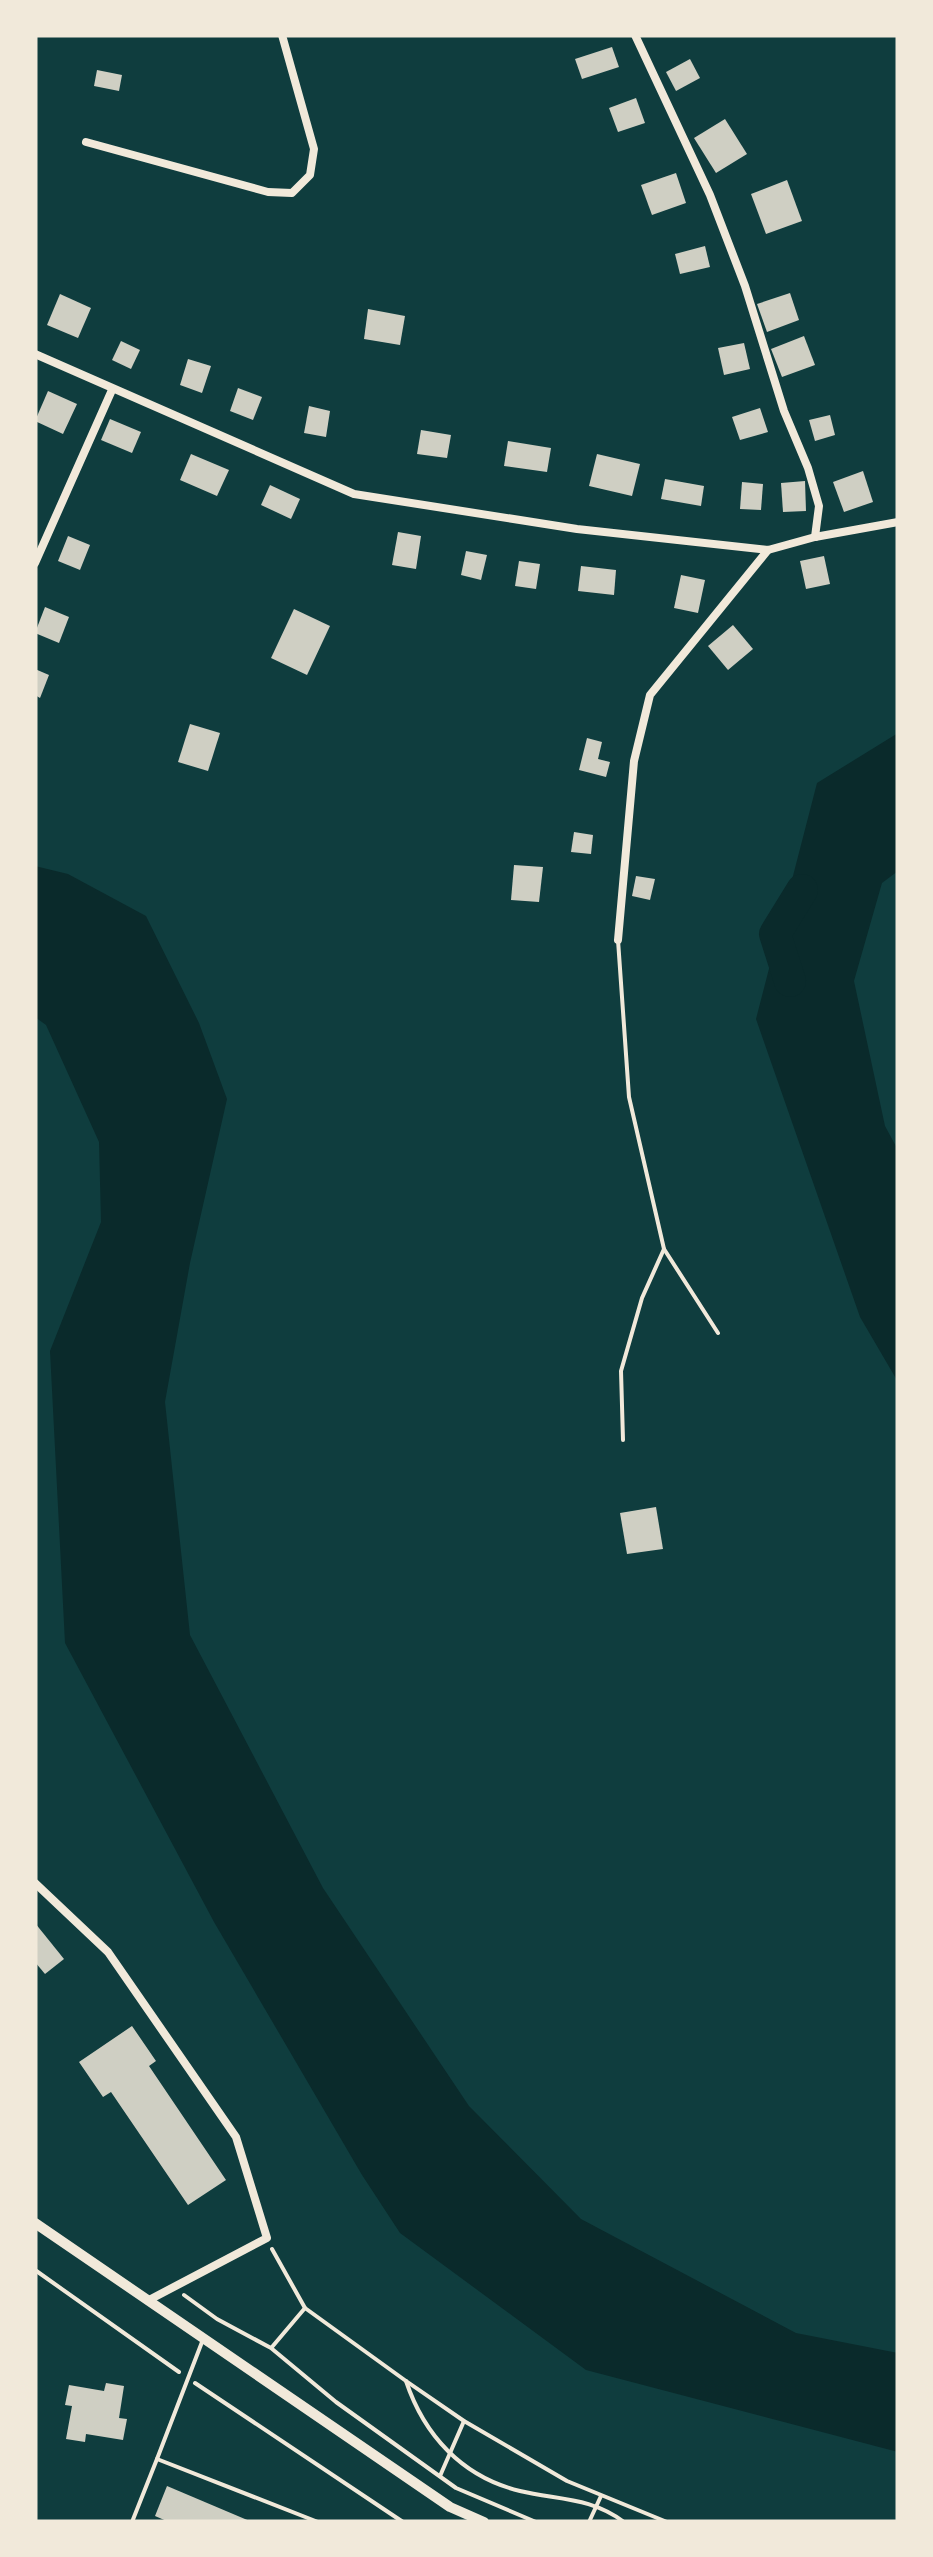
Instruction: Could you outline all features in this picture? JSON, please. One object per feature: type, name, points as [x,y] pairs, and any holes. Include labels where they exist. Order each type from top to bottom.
[{"type":"street","points":[[86,142],[268,192],[292,193],[310,174],[314,149],[282,35]]},
{"type":"street","points":[[635,35],[710,195],[745,286],[784,412],[808,468],[818,506],[815,537]]},
{"type":"street","points":[[35,354],[354,494],[576,529],[768,550],[898,522]]},
{"type":"street","points":[[35,563],[112,390]]},
{"type":"street","points":[[618,940],[634,761],[650,695],[768,550]]},
{"type":"street","points":[[35,1883],[108,1952],[236,2137],[267,2238],[149,2300]]},
{"type":"street","points":[[35,2223],[459,2517],[484,2522]]},
{"type":"lane","points":[[618,940],[629,1097],[664,1248],[718,1333]]},
{"type":"lane","points":[[622,1440],[621,1371],[642,1298],[664,1248]]},
{"type":"lane","points":[[132,2522],[204,2337]]},
{"type":"lane","points":[[158,2459],[318,2522]]},
{"type":"path","points":[[267,2238],[290,2287],[305,2308],[406,2381],[567,2480],[667,2522]]},
{"type":"path","points":[[35,2270],[403,2522]]},
{"type":"path","points":[[172,2287],[217,2319],[272,2348],[336,2402],[456,2488],[536,2522]]},
{"type":"path","points":[[272,2348],[305,2308]]},
{"type":"path","points":[[406,2381],[422,2422],[450,2455],[491,2481],[520,2491],[597,2505],[624,2522]]},
{"type":"path","points":[[440,2476],[464,2420]]},
{"type":"path","points":[[590,2522],[601,2496]]},
{"type":"water","points":[[898,733],[898,871],[882,883],[854,981],[885,1126],[898,1150],[898,1382],[860,1317],[756,1019],[817,783]]},
{"type":"water","points":[[35,866],[68,874],[146,916],[199,1023],[227,1099],[190,1263],[165,1402],[190,1635],[323,1888],[469,2106],[581,2219],[796,2333],[898,2353],[898,2452],[586,2370],[400,2233],[214,1922],[65,1643],[50,1351],[101,1222],[99,1142],[46,1025],[35,1017]]},
{"type":"building","points":[[612,47],[619,67],[582,79],[575,59]]},
{"type":"building","points":[[690,59],[700,78],[676,91],[666,72]]},
{"type":"building","points":[[97,70],[122,75],[119,91],[94,86]]},
{"type":"building","points":[[636,98],[645,123],[618,132],[609,108]]},
{"type":"building","points":[[725,119],[747,154],[716,173],[694,138]]},
{"type":"building","points":[[676,173],[686,203],[652,215],[641,185]]},
{"type":"building","points":[[787,180],[802,221],[766,234],[751,194]]},
{"type":"building","points":[[705,246],[710,267],[680,274],[675,254]]},
{"type":"building","points":[[790,293],[799,320],[767,332],[757,304]]},
{"type":"building","points":[[60,294],[91,308],[78,338],[47,325]]},
{"type":"building","points":[[368,309],[405,316],[400,345],[364,339]]},
{"type":"building","points":[[804,336],[815,365],[782,377],[771,349]]},
{"type":"building","points":[[121,341],[140,350],[131,369],[112,360]]},
{"type":"building","points":[[744,343],[750,369],[724,375],[718,348]]},
{"type":"building","points":[[188,359],[211,366],[202,393],[180,385]]},
{"type":"building","points":[[238,388],[262,397],[253,420],[230,411]]},
{"type":"building","points":[[48,391],[77,404],[63,434],[35,421]]},
{"type":"building","points":[[309,406],[330,411],[326,437],[304,433]]},
{"type":"building","points":[[760,408],[768,432],[740,440],[732,417]]},
{"type":"building","points":[[830,415],[835,435],[815,441],[809,420]]},
{"type":"building","points":[[110,419],[141,432],[132,453],[101,440]]},
{"type":"building","points":[[421,430],[451,435],[447,458],[417,454]]},
{"type":"building","points":[[508,441],[551,448],[547,472],[504,466]]},
{"type":"building","points":[[191,454],[229,470],[217,496],[180,480]]},
{"type":"building","points":[[597,454],[640,464],[632,496],[589,486]]},
{"type":"building","points":[[863,471],[873,502],[844,512],[833,482]]},
{"type":"building","points":[[665,479],[704,486],[701,506],[661,499]]},
{"type":"building","points":[[805,481],[806,511],[783,512],[781,483]]},
{"type":"building","points":[[742,482],[763,484],[761,510],[740,509]]},
{"type":"building","points":[[270,485],[300,499],[291,519],[261,505]]},
{"type":"building","points":[[398,532],[421,536],[416,569],[392,565]]},
{"type":"building","points":[[68,536],[90,545],[80,570],[58,561]]},
{"type":"building","points":[[466,551],[487,555],[481,580],[461,575]]},
{"type":"building","points":[[824,556],[830,584],[806,589],[800,561]]},
{"type":"building","points":[[519,561],[540,564],[536,589],[515,586]]},
{"type":"building","points":[[581,566],[616,570],[614,595],[578,591]]},
{"type":"building","points":[[681,575],[705,580],[698,613],[674,608]]},
{"type":"building","points":[[45,607],[69,617],[59,643],[35,633]]},
{"type":"building","points":[[294,609],[330,626],[307,675],[271,658]]},
{"type":"building","points":[[733,625],[753,649],[728,670],[708,646]]},
{"type":"building","points":[[35,669],[49,675],[40,698],[35,695]]},
{"type":"building","points":[[190,724],[220,733],[208,771],[178,762]]},
{"type":"building","points":[[587,738],[602,742],[598,759],[610,762],[606,777],[579,770]]},
{"type":"building","points":[[574,832],[593,835],[591,854],[571,852]]},
{"type":"building","points":[[514,865],[543,867],[539,902],[511,900]]},
{"type":"building","points":[[636,876],[655,879],[650,900],[632,896]]},
{"type":"building","points":[[656,1507],[663,1549],[627,1554],[620,1513]]},
{"type":"building","points":[[35,1923],[64,1959],[45,1974],[35,1962]]},
{"type":"building","points":[[132,2026],[156,2061],[149,2066],[226,2180],[188,2205],[111,2092],[103,2097],[79,2062]]},
{"type":"building","points":[[106,2383],[124,2386],[119,2418],[127,2419],[123,2440],[86,2434],[85,2442],[66,2439],[72,2406],[65,2405],[69,2385],[104,2391]]},
{"type":"building","points":[[167,2486],[252,2522],[169,2522],[155,2516]]},
{"type":"waterway","points":[[790,981],[775,934],[802,890]]}]
